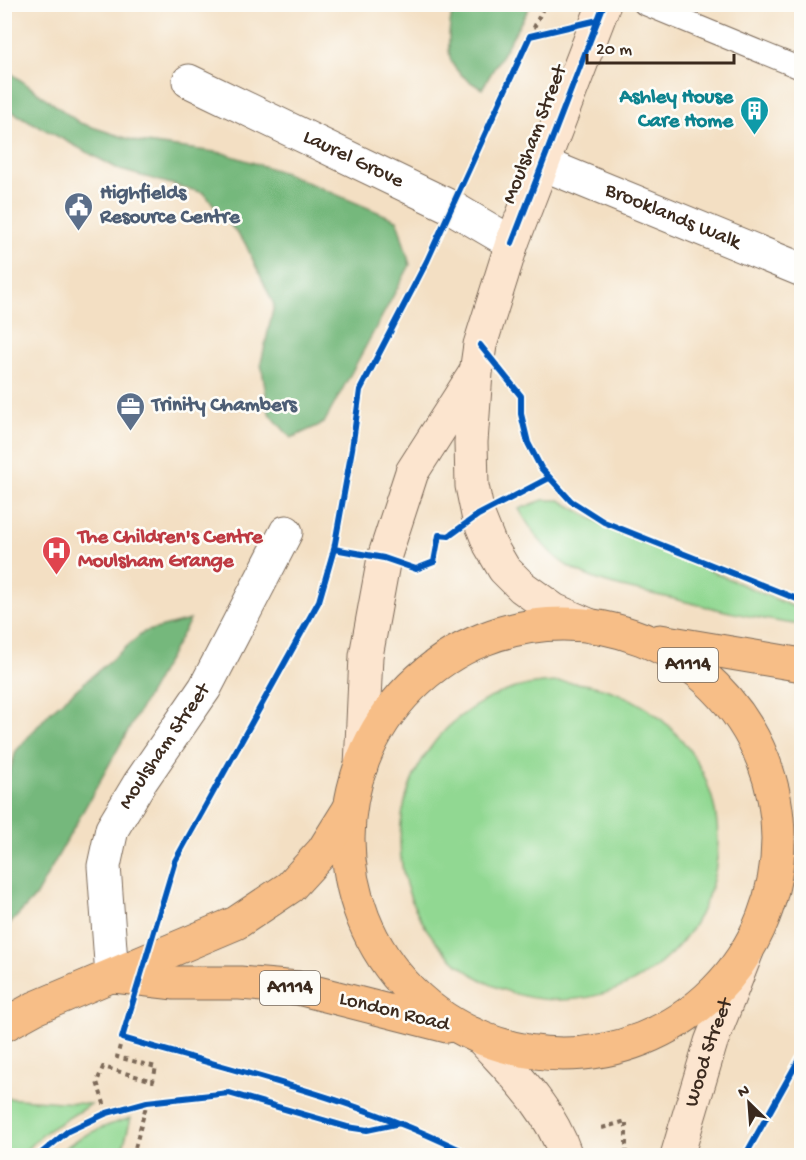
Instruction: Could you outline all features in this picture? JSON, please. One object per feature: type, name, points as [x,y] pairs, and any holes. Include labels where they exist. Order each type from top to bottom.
[{"type":"main road","name":"Moulsham Street","points":[[591,627],[554,610],[522,587],[504,568],[490,545],[478,516],[472,486],[471,442],[480,345],[512,243],[601,12]]},
{"type":"main road","name":"Moulsham Street","points":[[361,766],[366,657],[384,558],[412,472],[476,373]]},
{"type":"main road","name":"A1114","points":[[632,636],[659,646],[712,684],[739,715],[756,744],[766,767],[777,816],[778,842],[774,882],[765,911],[747,951],[715,990],[693,1010],[667,1027],[620,1046],[564,1054],[538,1053],[497,1044],[472,1034],[440,1016],[410,990],[383,959],[361,914],[349,869],[350,807],[361,766],[381,723],[410,689],[430,670],[450,656],[483,640],[521,628],[556,625],[591,627],[801,665]]},
{"type":"main road","name":"London Road","points":[[4,1025],[35,1008],[236,923],[290,887],[323,851],[350,807]]},
{"type":"main road","name":"A1114","points":[[765,911],[801,858]]},
{"type":"main road","name":"Wood Street","points":[[677,1155],[711,1042],[747,951]]},
{"type":"main road","name":"London Road","points":[[112,976],[175,984],[240,983],[298,988],[472,1034]]},
{"type":"main road","points":[[472,1034],[544,1109],[560,1138],[566,1155]]},
{"type":"street","name":"Laurel Grove","points":[[189,81],[451,207],[512,243]]},
{"type":"street","name":"Brooklands Walk","points":[[543,164],[801,270]]},
{"type":"street","name":"Moulsham Street","points":[[112,976],[104,866],[112,829],[139,784],[205,688],[286,532]]},
{"type":"lane","points":[[644,4],[801,69]]},
{"type":"path","points":[[526,45],[545,4]]},
{"type":"path","points":[[530,36],[601,12]]},
{"type":"path","points":[[107,1113],[97,1082],[103,1066],[153,1081],[156,1067],[117,1057],[126,1027]]},
{"type":"path","points":[[123,1038],[134,1041]]},
{"type":"path","points":[[137,1105],[159,1101]]},
{"type":"path","points":[[133,1155],[147,1102]]},
{"type":"path","points":[[97,1117],[117,1110]]},
{"type":"path","points":[[602,1128],[626,1121],[626,1155],[629,1155]]},
{"type":"green space","points":[[454,5],[531,5],[482,89],[459,73],[451,59],[449,35]]},
{"type":"green space","points":[[4,40],[11,73],[80,123],[138,142],[223,153],[285,173],[397,220],[410,265],[324,423],[291,438],[269,413],[261,363],[274,305],[245,243],[204,193],[120,170],[5,108]]},
{"type":"green space","points":[[543,500],[560,500],[618,531],[801,610],[801,625],[734,613],[628,588],[578,572],[545,547],[519,509]]},
{"type":"green space","points":[[190,620],[35,897],[5,929],[5,787],[16,751],[51,711],[144,632]]},
{"type":"green space","points":[[559,682],[590,685],[620,694],[660,718],[682,740],[706,780],[715,810],[718,841],[715,872],[706,902],[682,942],[660,964],[620,988],[590,997],[559,1000],[528,997],[498,988],[458,964],[436,942],[412,902],[403,872],[400,841],[403,810],[412,780],[436,740],[458,718],[498,694],[528,685]]},
{"type":"green space","points":[[4,1098],[91,1104],[47,1131],[20,1155],[5,1155]]},
{"type":"green space","points":[[131,1118],[121,1155],[57,1155],[73,1142],[92,1132]]},
{"type":"cycle path","points":[[512,243],[604,4]]},
{"type":"cycle path","points":[[472,1156],[430,1136],[344,1103],[122,1038],[175,861],[319,601],[334,549],[360,390],[427,261],[530,36],[598,20]]},
{"type":"cycle path","points":[[480,345],[521,396],[521,414],[528,443],[541,468],[571,501],[604,522],[802,601]]},
{"type":"cycle path","points":[[334,549],[384,558],[416,569],[434,562],[439,535],[449,536],[478,515],[549,478]]},
{"type":"cycle path","points":[[745,1156],[802,1054]]},
{"type":"cycle path","points":[[38,1156],[68,1131],[107,1113],[147,1102],[229,1093],[347,1127],[367,1130],[400,1123]]},
{"type":"place","name":"Ashley House Care Home","points":[[754,136]]},
{"type":"place","name":"Highfields Resource Centre","points":[[79,232]]},
{"type":"place","name":"Trinity Chambers","points":[[131,432]]},
{"type":"place","name":"The Children's Centre Moulsham Grange","points":[[57,576]]}]
